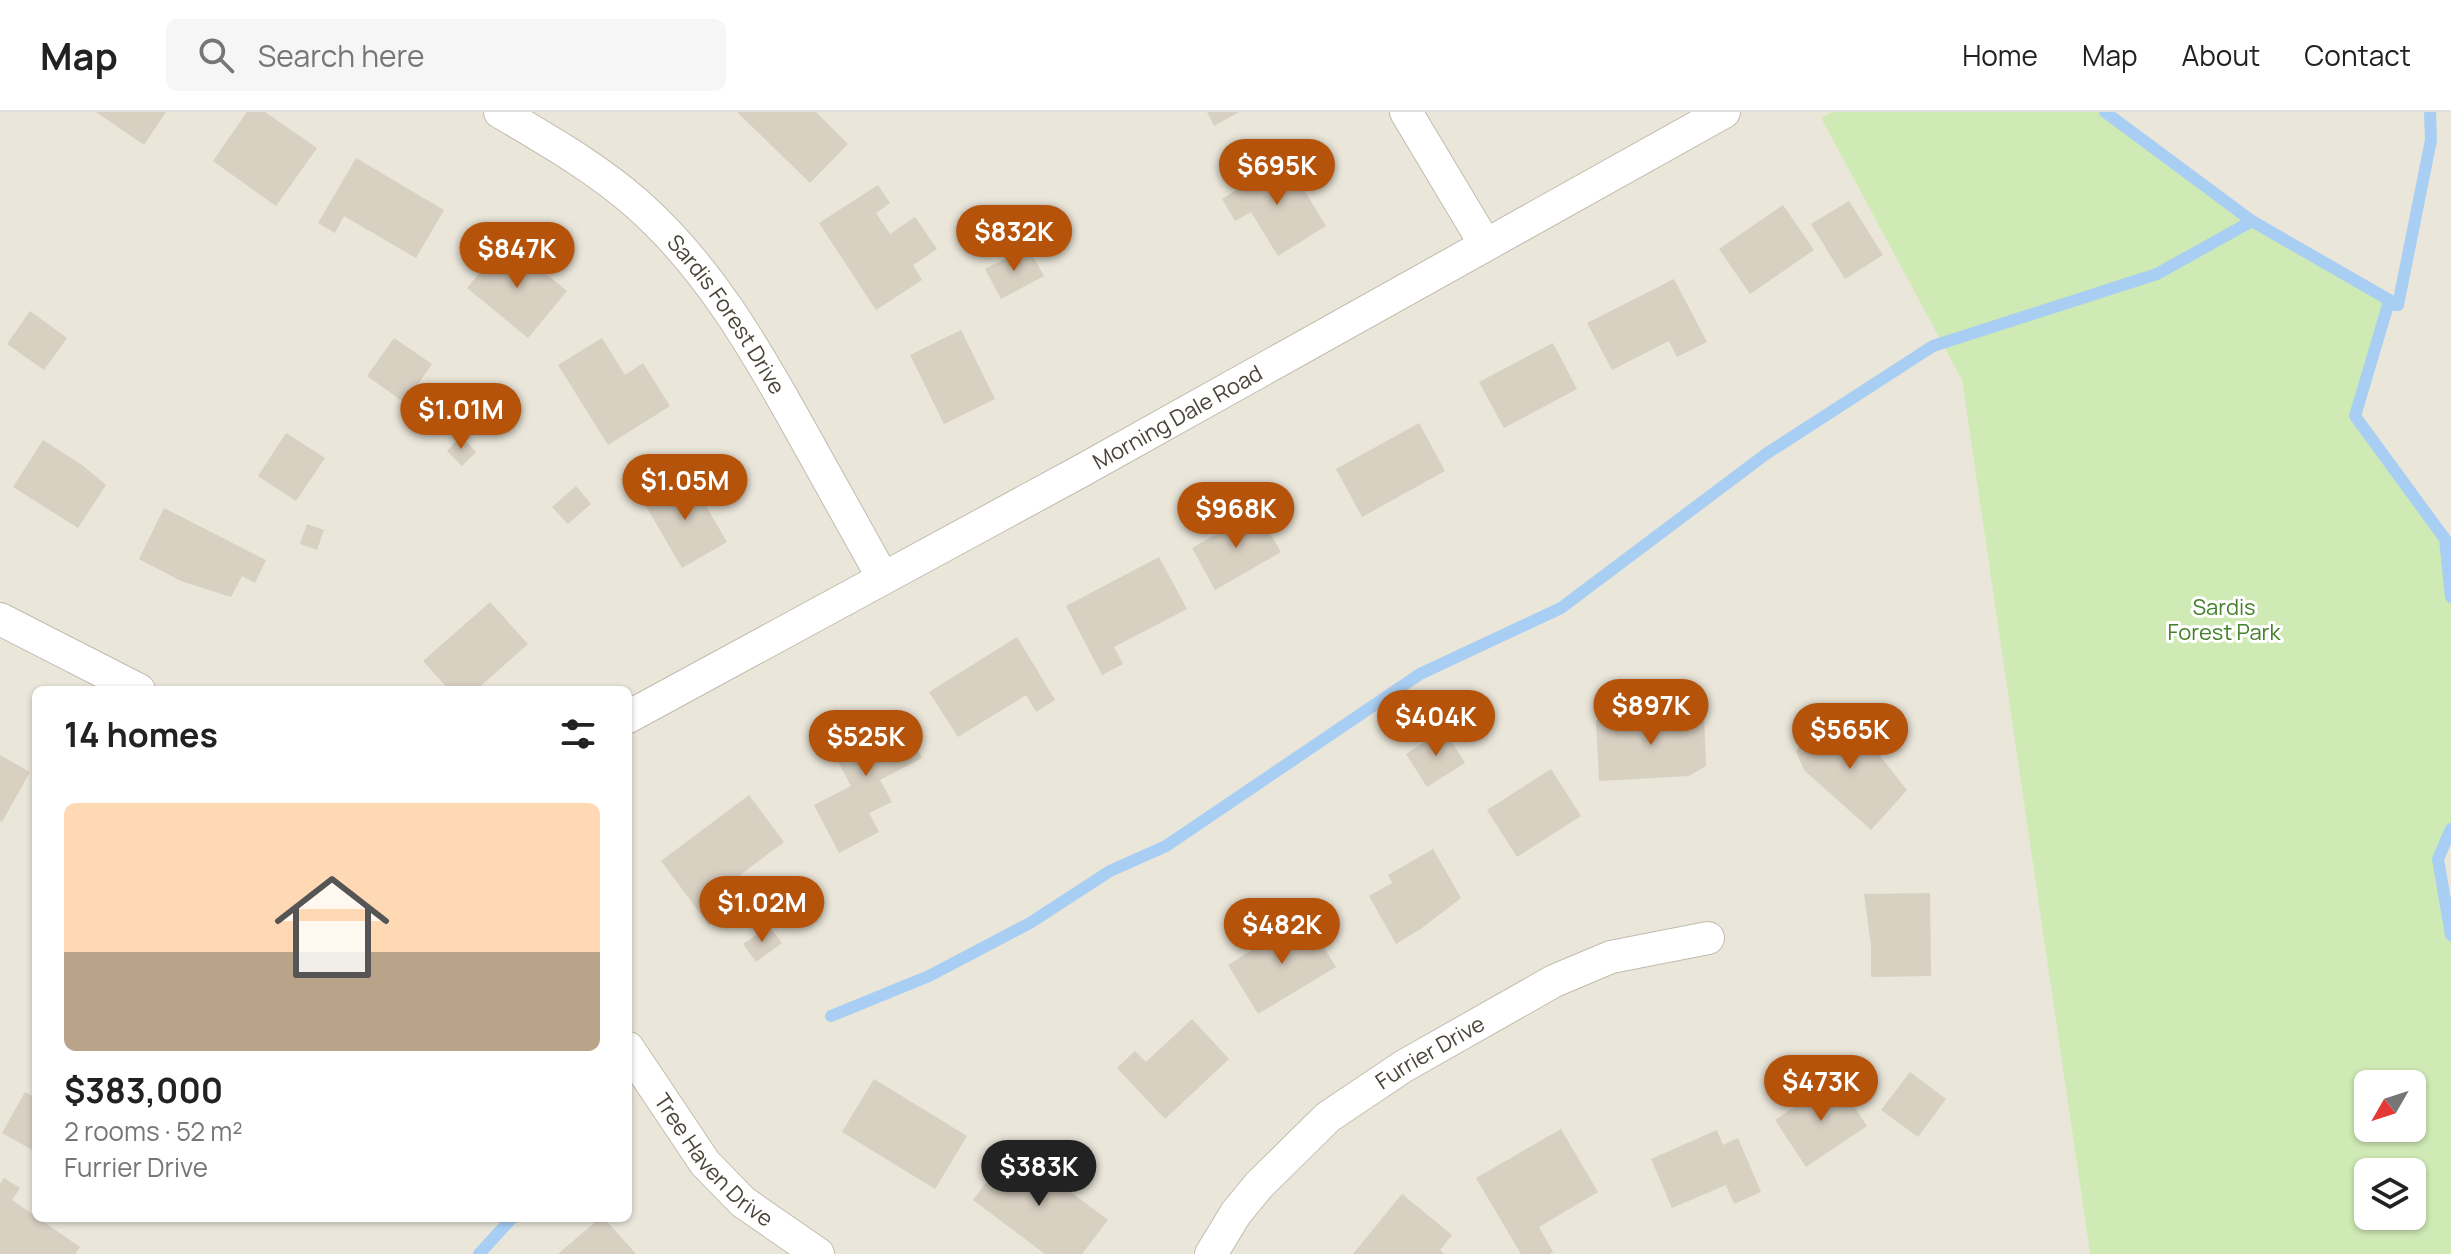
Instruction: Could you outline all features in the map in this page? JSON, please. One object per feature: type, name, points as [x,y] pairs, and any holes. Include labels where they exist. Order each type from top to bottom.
[{"type":"street","name":"Sardis Forest Drive","points":[[500,112],[575,157],[636,202],[706,278],[761,359],[883,578]]},
{"type":"street","points":[[1406,112],[1485,244]]},
{"type":"street","name":"Morning Dale Road","points":[[632,715],[1724,112]]},
{"type":"street","points":[[0,619],[131,686]]},
{"type":"street","name":"Furrier Drive","points":[[1211,1254],[1236,1213],[1259,1185],[1328,1117],[1404,1066],[1554,981],[1611,957],[1708,938]]},
{"type":"street","name":"Tree Haven Drive","points":[[632,1054],[705,1163],[743,1202],[818,1254]]},
{"type":"shaded area","points":[[0,112],[1832,112],[1821,118],[1962,379],[2090,1254],[0,1254]]},
{"type":"shaded area","points":[[2105,112],[2451,112],[2451,597],[2445,539],[2355,416],[2388,305],[2396,304],[2252,221]]},
{"type":"shaded area","points":[[2451,829],[2451,935],[2438,859]]},
{"type":"green space","name":"Sardis Forest Park","points":[[1832,112],[2105,112],[2251,221],[2398,305],[2388,306],[2355,416],[2445,539],[2451,597],[2451,829],[2438,859],[2451,935],[2451,1254],[2090,1254],[1962,380],[1821,118]]},
{"type":"building","points":[[96,112],[166,112],[144,145]]},
{"type":"building","points":[[247,112],[265,112],[317,148],[276,206],[213,161]]},
{"type":"building","points":[[737,112],[816,112],[848,144],[810,183]]},
{"type":"building","points":[[1207,112],[1239,112],[1214,126]]},
{"type":"building","points":[[356,158],[444,210],[416,258],[344,216],[335,233],[318,223]]},
{"type":"building","points":[[1285,159],[1326,226],[1278,256],[1251,212],[1235,221],[1222,199]]},
{"type":"building","points":[[878,185],[890,203],[876,213],[890,234],[915,217],[937,249],[913,265],[922,280],[876,310],[819,223]]},
{"type":"building","points":[[1849,201],[1883,255],[1845,279],[1811,224]]},
{"type":"building","points":[[1783,205],[1814,250],[1750,294],[1719,249]]},
{"type":"building","points":[[506,241],[567,291],[528,338],[467,288]]},
{"type":"building","points":[[1028,247],[1044,276],[1001,299],[985,269]]},
{"type":"building","points":[[1674,279],[1707,342],[1677,357],[1669,341],[1612,370],[1587,323]]},
{"type":"building","points":[[30,311],[67,338],[44,370],[7,344]]},
{"type":"building","points":[[961,330],[995,399],[944,424],[910,355]]},
{"type":"building","points":[[394,338],[432,364],[405,403],[367,376]]},
{"type":"building","points":[[602,338],[625,375],[643,363],[670,406],[608,445],[558,365]]},
{"type":"building","points":[[1553,343],[1577,389],[1504,428],[1479,382]]},
{"type":"building","points":[[1419,423],[1445,471],[1362,517],[1336,469]]},
{"type":"building","points":[[286,433],[325,458],[296,501],[258,476]]},
{"type":"building","points":[[461,436],[476,452],[462,466],[447,451]]},
{"type":"building","points":[[43,440],[106,485],[78,528],[13,487]]},
{"type":"building","points":[[688,475],[727,542],[682,568],[643,501]]},
{"type":"building","points":[[576,486],[591,504],[568,524],[552,507]]},
{"type":"building","points":[[164,508],[266,560],[255,583],[242,576],[231,597],[181,581],[139,559]]},
{"type":"building","points":[[1257,511],[1281,552],[1215,590],[1192,548]]},
{"type":"building","points":[[307,524],[324,530],[317,550],[300,544]]},
{"type":"building","points":[[1159,557],[1187,609],[1114,647],[1123,664],[1102,675],[1066,606]]},
{"type":"building","points":[[490,602],[528,644],[481,686],[445,686],[423,661]]},
{"type":"building","points":[[1017,637],[1055,700],[1036,712],[1026,695],[958,737],[929,692]]},
{"type":"building","points":[[897,709],[922,758],[880,780],[892,802],[869,813],[879,832],[839,853],[814,805],[851,786],[829,744]]},
{"type":"building","points":[[1831,712],[1880,756],[1907,790],[1871,830],[1804,770],[1796,751]]},
{"type":"building","points":[[1704,714],[1706,766],[1689,776],[1599,781],[1596,720]]},
{"type":"building","points":[[1444,729],[1465,763],[1427,787],[1406,754]]},
{"type":"building","points":[[0,755],[30,772],[2,822],[0,820]]},
{"type":"building","points":[[1551,769],[1581,816],[1517,857],[1487,810]]},
{"type":"building","points":[[749,795],[784,842],[735,879],[748,896],[709,925],[661,861]]},
{"type":"building","points":[[1433,849],[1461,898],[1396,944],[1369,896],[1392,883],[1388,875]]},
{"type":"building","points":[[1930,893],[1931,976],[1871,977],[1871,946],[1864,894]]},
{"type":"building","points":[[1305,917],[1336,967],[1258,1014],[1228,965]]},
{"type":"building","points":[[769,926],[782,943],[756,962],[743,944]]},
{"type":"building","points":[[1192,1019],[1229,1059],[1165,1119],[1117,1068],[1135,1051],[1146,1062]]},
{"type":"building","points":[[1910,1072],[1946,1099],[1918,1137],[1881,1110]]},
{"type":"building","points":[[874,1079],[967,1136],[935,1189],[842,1132]]},
{"type":"building","points":[[1836,1079],[1867,1126],[1806,1167],[1775,1120]]},
{"type":"building","points":[[25,1092],[32,1096],[32,1150],[2,1133]]},
{"type":"building","points":[[1561,1129],[1598,1192],[1539,1227],[1553,1252],[1521,1254],[1476,1178]]},
{"type":"building","points":[[1717,1130],[1723,1145],[1738,1138],[1761,1192],[1734,1204],[1726,1185],[1672,1208],[1651,1159]]},
{"type":"building","points":[[1012,1148],[1108,1220],[1082,1254],[1045,1254],[973,1200]]},
{"type":"building","points":[[4,1178],[20,1188],[12,1200],[32,1214],[32,1222],[44,1222],[80,1247],[75,1254],[0,1254],[0,1184]]},
{"type":"building","points":[[1402,1194],[1452,1235],[1440,1250],[1444,1254],[1353,1254]]},
{"type":"building","points":[[595,1222],[608,1222],[636,1254],[558,1254]]},
{"type":"waterway","points":[[2105,112],[2252,221],[2398,305]]},
{"type":"waterway","points":[[2398,305],[2431,140],[2430,112]]},
{"type":"waterway","points":[[831,1016],[929,976],[1030,923],[1110,871],[1166,846],[1420,674],[1561,608],[1766,454],[1933,346],[2157,274],[2252,221]]},
{"type":"waterway","points":[[2398,305],[2388,305],[2355,416],[2445,539],[2451,597]]},
{"type":"waterway","points":[[2451,829],[2438,859],[2451,935]]},
{"type":"waterway","points":[[479,1254],[508,1222]]}]
